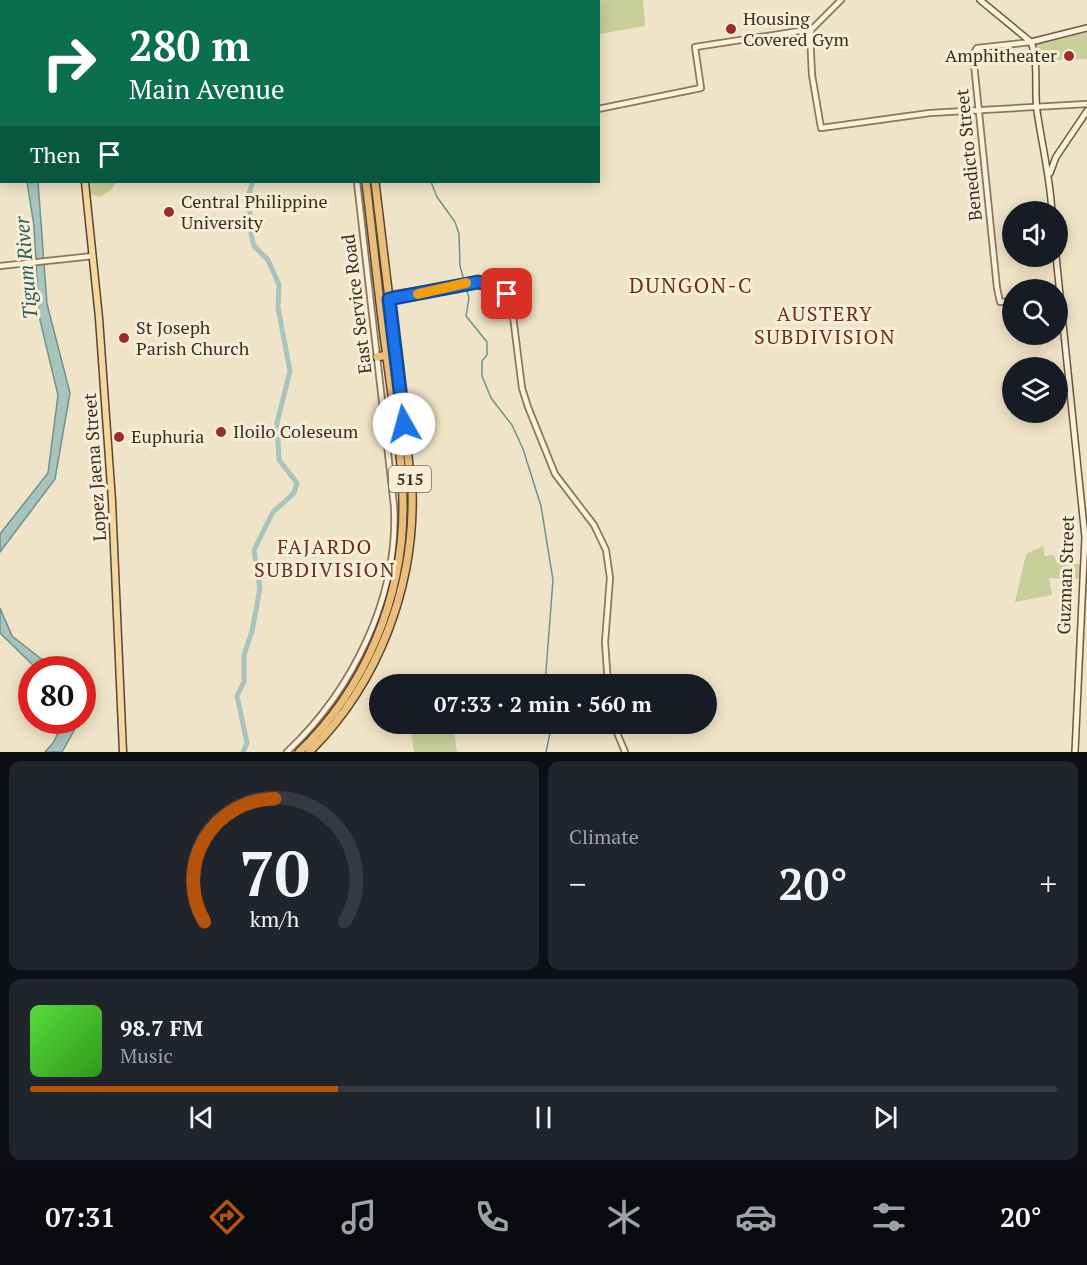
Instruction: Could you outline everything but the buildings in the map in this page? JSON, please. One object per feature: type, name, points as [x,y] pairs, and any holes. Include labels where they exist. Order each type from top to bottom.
[{"type":"highway","name":"515","points":[[309,752],[346,708],[392,624],[405,574],[412,522],[408,456],[388,297],[366,183]]},
{"type":"highway","name":"515","points":[[301,752],[342,702],[370,662],[383,623],[387,593],[396,571],[403,522],[399,456],[384,331],[375,226],[375,183]]},
{"type":"highway","points":[[384,331],[392,330]]},
{"type":"highway","points":[[377,357],[387,355]]},
{"type":"highway","points":[[387,433],[396,431]]},
{"type":"highway","points":[[399,456],[408,456]]},
{"type":"highway","points":[[396,571],[405,574]]},
{"type":"highway","points":[[310,728],[316,735]]},
{"type":"main road","points":[[980,0],[1031,42],[1035,57],[1037,109],[1049,175],[1051,201]]},
{"type":"main road","points":[[1031,42],[1087,28]]},
{"type":"main road","points":[[1049,175],[1056,157],[1087,111]]},
{"type":"main road","name":"Lopez Jaena Street","points":[[85,183],[93,256],[116,556],[123,752]]},
{"type":"main road","name":"Guzman Street","points":[[1064,345],[1085,537],[1075,752]]},
{"type":"street","points":[[600,109],[701,88],[695,47],[812,29],[841,0]]},
{"type":"street","points":[[812,29],[810,56],[822,128],[930,113],[1037,109],[1087,104]]},
{"type":"street","name":"Benedicto Street","points":[[1002,301],[999,301],[977,112],[973,50],[1031,42]]},
{"type":"street","name":"East Service Road","points":[[286,752],[310,728],[351,670],[387,593],[395,522],[387,433],[357,183]]},
{"type":"street","points":[[0,266],[93,256]]},
{"type":"street","points":[[388,297],[472,282],[496,286],[511,300],[523,394],[555,474],[601,537],[610,578],[605,642],[607,674]]},
{"type":"street","points":[[618,734],[625,752]]},
{"type":"green space","points":[[600,0],[643,0],[645,26],[600,34]]},
{"type":"green space","points":[[1087,31],[1087,59],[1036,61],[1035,42]]},
{"type":"green space","points":[[89,183],[115,183],[111,190],[100,197],[90,194]]},
{"type":"green space","points":[[1043,546],[1045,556],[1054,555],[1056,563],[1081,564],[1079,579],[1049,578],[1052,595],[1015,602],[1026,554]]},
{"type":"green space","points":[[412,734],[455,734],[457,752],[414,752]]},
{"type":"water","points":[[27,183],[38,183],[47,304],[70,393],[55,479],[0,552],[0,534],[48,473],[58,395],[39,316],[34,226]]},
{"type":"water","points":[[0,608],[12,636],[37,656],[24,656],[0,633]]},
{"type":"water","points":[[58,734],[72,734],[62,752],[45,752]]},
{"type":"waterway","points":[[243,752],[247,743],[237,696],[244,682],[244,655],[252,631],[260,588],[254,550],[273,512],[294,493],[297,483],[279,460],[277,423],[290,371],[278,308],[279,285],[268,260],[254,246],[251,234],[249,193],[253,183]]},
{"type":"waterway","points":[[431,183],[437,197],[455,222],[459,234],[460,266],[469,298],[466,316],[487,342],[487,355],[482,361],[482,376],[491,398],[512,425],[523,449],[541,506],[553,580],[546,674]]},
{"type":"waterway","points":[[546,752],[550,734]]},
{"type":"slow traffic","points":[[418,294],[466,283]]},
{"type":"place","name":"Housing Covered Gym","points":[[731,29]]},
{"type":"place","name":"Amphitheater","points":[[1069,56]]},
{"type":"place","name":"Central Philippine University","points":[[169,212]]},
{"type":"place","name":"St Joseph Parish Church","points":[[124,338]]},
{"type":"place","name":"Iloilo Coleseum","points":[[221,432]]},
{"type":"place","name":"Euphuria","points":[[119,437]]},
{"type":"district","name":"DUNGON-C","points":[[691,286]]},
{"type":"district","name":"AUSTERY SUBDIVISION","points":[[825,326]]},
{"type":"district","name":"FAJARDO SUBDIVISION","points":[[325,558]]},
{"type":"route","points":[[404,424],[389,299],[447,288],[452,285],[478,282],[496,286],[507,294]]},
{"type":"water label","name":"Tigum River","points":[[26,268]]}]
